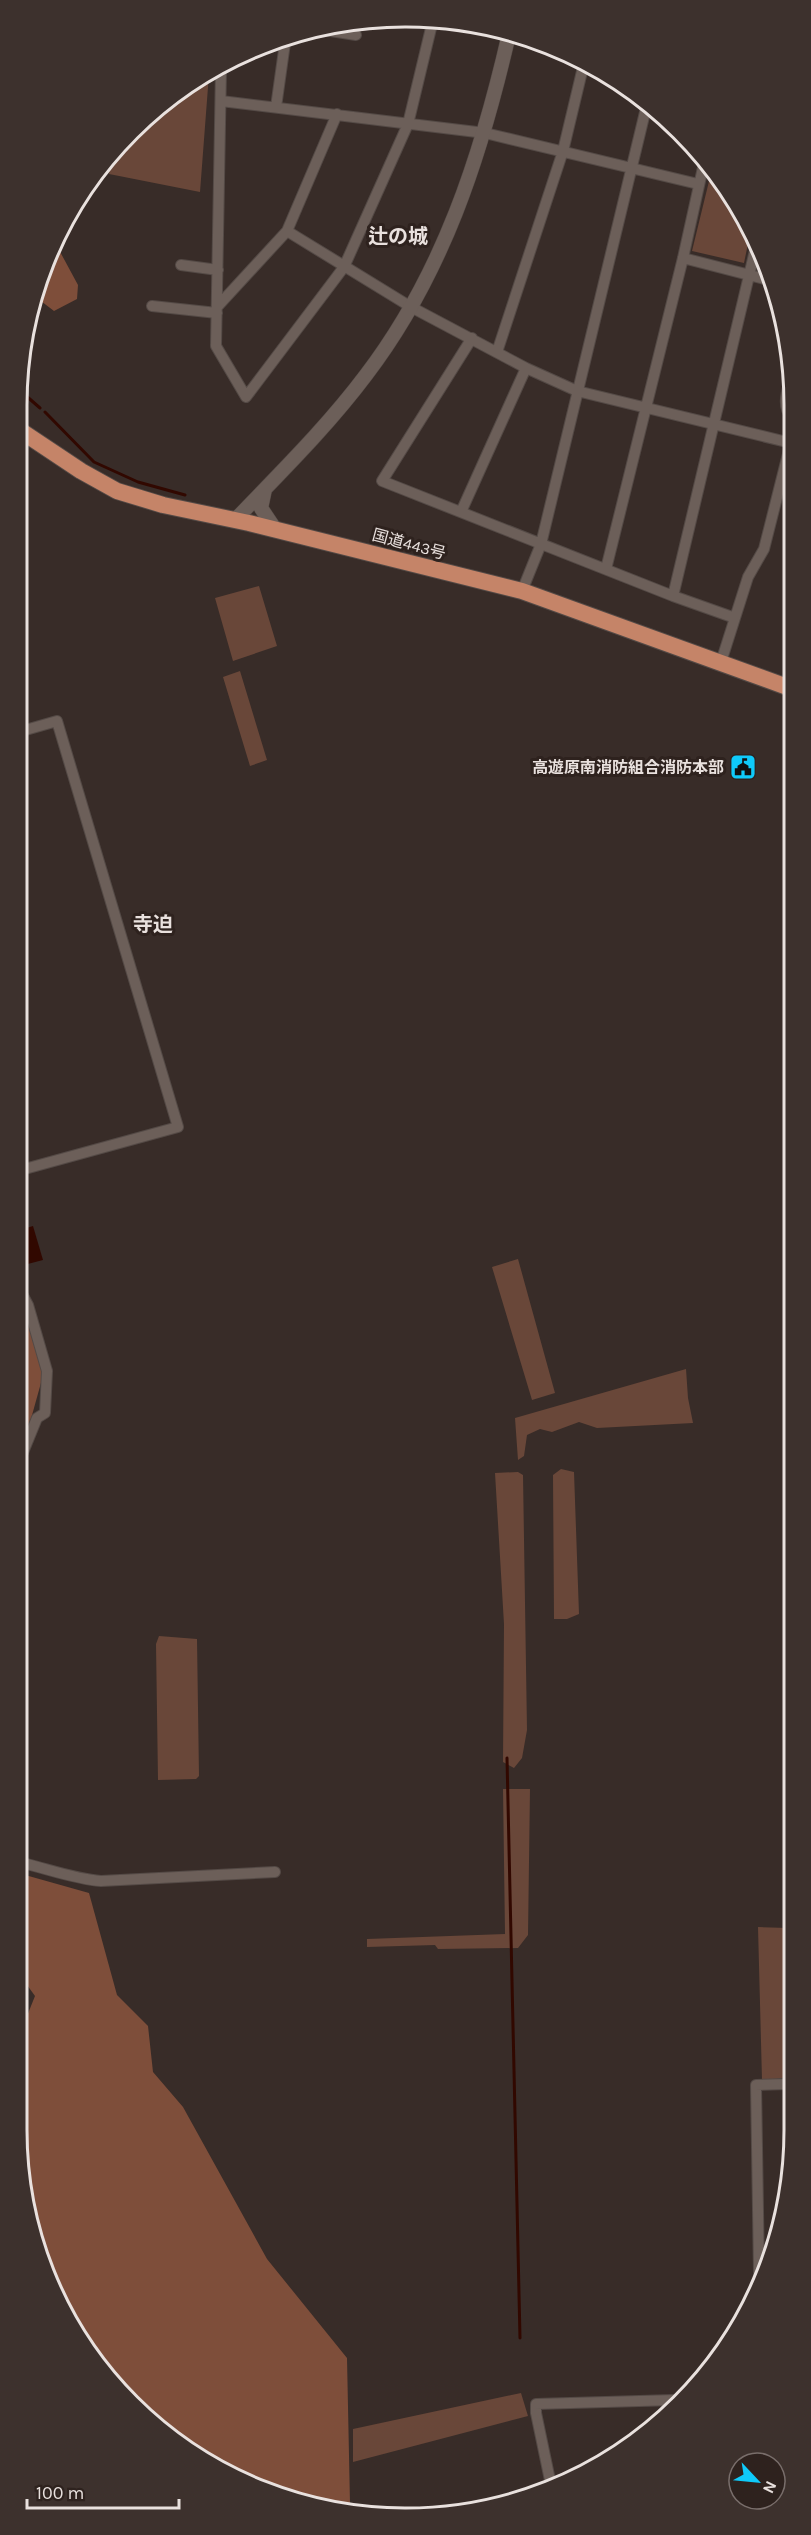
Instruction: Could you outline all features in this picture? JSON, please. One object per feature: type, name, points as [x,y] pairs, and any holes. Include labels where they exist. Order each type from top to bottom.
[{"type":"highway","name":"国道443号","points":[[27,435],[81,471],[117,490],[163,506],[275,529],[522,591],[784,686]]},
{"type":"street","points":[[221,75],[216,346],[246,397],[344,267],[408,124],[431,28]]},
{"type":"street","points":[[341,33],[356,35]]},
{"type":"street","points":[[235,520],[324,426],[367,374],[411,308],[461,203],[485,133],[507,41]]},
{"type":"street","points":[[276,107],[284,47]]},
{"type":"street","points":[[497,352],[563,151],[582,71]]},
{"type":"street","points":[[221,101],[485,133],[698,184]]},
{"type":"street","points":[[522,591],[541,543],[644,112]]},
{"type":"street","points":[[217,310],[287,231],[338,114]]},
{"type":"street","points":[[606,569],[683,258],[702,170]]},
{"type":"street","points":[[287,231],[411,308],[526,368],[577,391],[784,441]]},
{"type":"street","points":[[673,596],[753,257]]},
{"type":"street","points":[[683,258],[762,278]]},
{"type":"street","points":[[181,266],[218,270]]},
{"type":"street","points":[[152,306],[217,310]]},
{"type":"street","points":[[472,338],[382,481],[673,596],[735,618]]},
{"type":"street","points":[[460,512],[526,368]]},
{"type":"street","points":[[721,662],[748,577],[764,549],[784,470]]},
{"type":"street","points":[[266,487],[261,508],[275,529]]},
{"type":"street","points":[[27,730],[57,721],[178,1127],[27,1168]]},
{"type":"street","points":[[27,1305],[47,1371],[45,1413],[37,1418],[27,1442]]},
{"type":"street","points":[[27,1864],[63,1872],[77,1879],[101,1881],[275,1872]]},
{"type":"street","points":[[759,2264],[756,2085],[784,2084]]},
{"type":"street","points":[[550,2479],[536,2404],[670,2400]]},
{"type":"shaded area","points":[[208,83],[200,192],[109,174],[110,169],[121,156],[156,121]]},
{"type":"shaded area","points":[[709,180],[733,216],[748,244],[744,263],[692,251]]},
{"type":"shaded area","points":[[60,252],[78,285],[77,299],[54,311],[42,302]]},
{"type":"shaded area","points":[[259,586],[277,646],[233,661],[215,598]]},
{"type":"shaded area","points":[[240,671],[267,760],[250,766],[223,677]]},
{"type":"shaded area","points":[[33,1226],[43,1260],[27,1264],[27,1228]]},
{"type":"shaded area","points":[[518,1259],[555,1393],[532,1400],[492,1267]]},
{"type":"shaded area","points":[[27,1320],[44,1372],[27,1433]]},
{"type":"shaded area","points":[[686,1369],[693,1423],[597,1428],[579,1422],[552,1432],[540,1429],[527,1435],[524,1456],[518,1460],[515,1418]]},
{"type":"shaded area","points":[[561,1469],[574,1472],[579,1614],[567,1619],[554,1619],[553,1475]]},
{"type":"shaded area","points":[[518,1472],[523,1475],[527,1730],[522,1758],[514,1768],[503,1762],[504,1624],[495,1473]]},
{"type":"shaded area","points":[[159,1636],[197,1639],[199,1776],[196,1779],[158,1780],[156,1644]]},
{"type":"shaded area","points":[[503,1789],[530,1789],[528,1935],[518,1948],[438,1949],[435,1945],[367,1947],[367,1939],[505,1934]]},
{"type":"shaded area","points":[[27,1876],[89,1893],[117,1995],[148,2026],[153,2072],[183,2107],[267,2259],[347,2358],[350,2504],[284,2488],[238,2469],[195,2444],[175,2430],[138,2397],[105,2360],[91,2340],[66,2297],[47,2251],[30,2179],[27,2130],[27,2016],[35,1996],[27,1985]]},
{"type":"shaded area","points":[[758,1927],[784,1928],[784,2078],[762,2080]]},
{"type":"shaded area","points":[[521,2393],[528,2416],[353,2462],[353,2429]]},
{"type":"waterway","points":[[27,397],[40,408]]},
{"type":"waterway","points":[[45,412],[94,462],[138,482],[185,495]]},
{"type":"waterway","points":[[507,1758],[520,2338]]},
{"type":"place","name":"高遊原南消防組合消防本部","points":[[743,767]]},
{"type":"district","name":"辻の城","points":[[398,236]]},
{"type":"district","name":"寺迫","points":[[153,924]]}]
